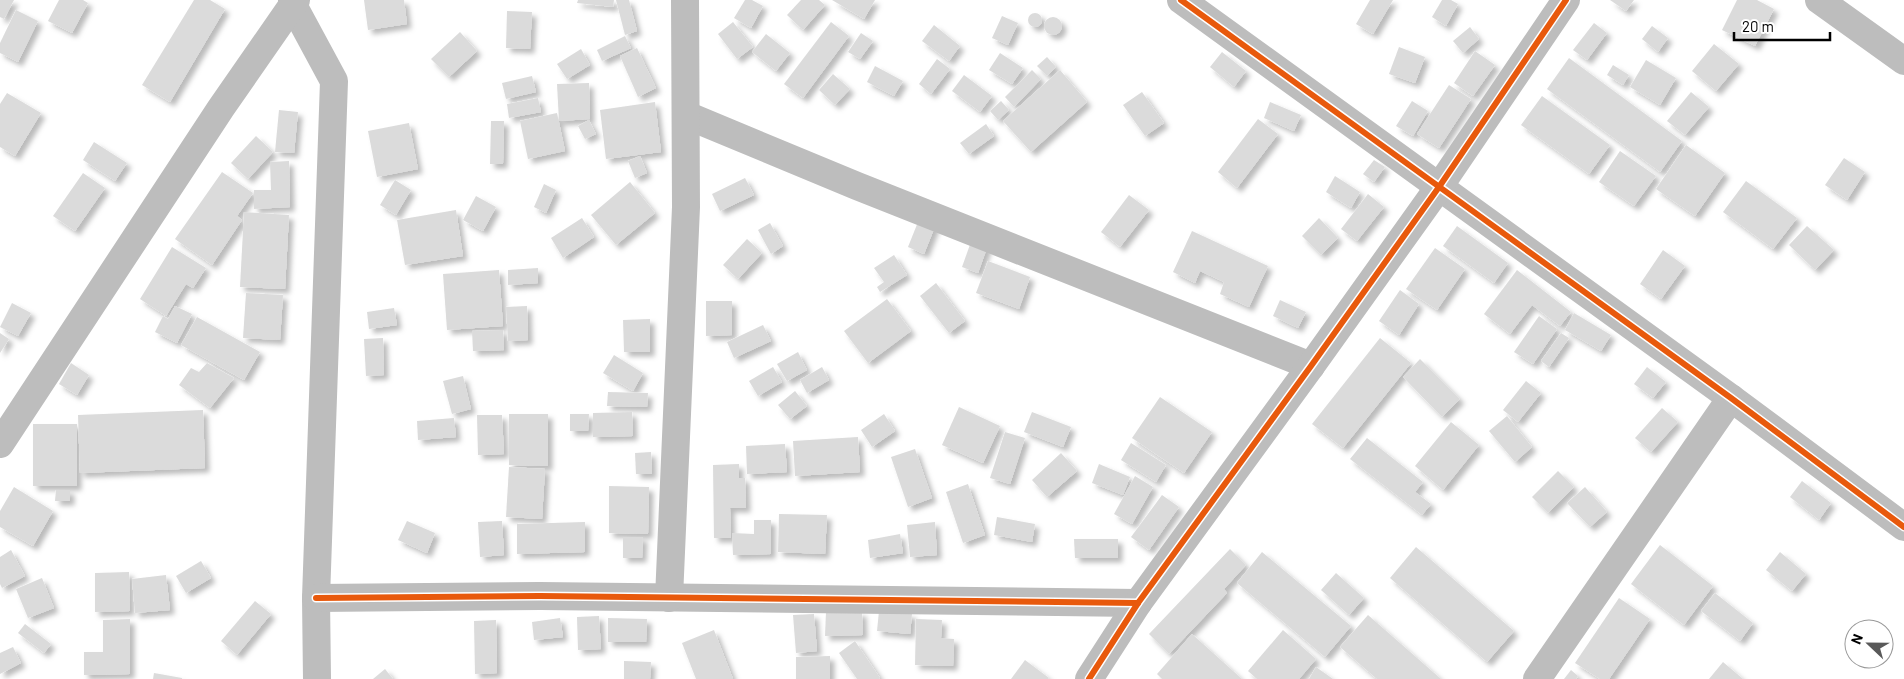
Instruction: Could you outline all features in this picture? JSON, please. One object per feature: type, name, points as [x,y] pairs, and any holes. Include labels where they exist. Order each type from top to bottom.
[{"type":"street","points":[[669,598],[686,207],[685,0]]},
{"type":"street","points":[[1180,0],[1731,398],[1904,527]]},
{"type":"street","points":[[1089,679],[1138,603],[1439,187],[1566,0]]},
{"type":"street","points":[[1819,0],[1904,62]]},
{"type":"street","points":[[0,444],[221,108],[294,2],[334,80],[316,598],[317,679]]},
{"type":"street","points":[[686,116],[866,190],[1311,366]]},
{"type":"street","points":[[1537,679],[1731,398]]},
{"type":"street","points":[[316,598],[540,596],[1138,603]]},
{"type":"building","points":[[0,0],[14,0],[4,19],[0,17]]},
{"type":"building","points":[[59,0],[83,0],[88,3],[72,33],[48,21]]},
{"type":"building","points":[[194,0],[210,0],[225,9],[170,102],[142,85]]},
{"type":"building","points":[[364,0],[404,0],[407,24],[368,30]]},
{"type":"building","points":[[578,0],[614,0],[613,7],[577,3]]},
{"type":"building","points":[[616,0],[629,0],[637,31],[625,35]]},
{"type":"building","points":[[745,0],[752,0],[763,6],[751,28],[734,18]]},
{"type":"building","points":[[801,0],[819,0],[825,5],[803,30],[787,15]]},
{"type":"building","points":[[832,0],[875,0],[864,19]]},
{"type":"building","points":[[1370,0],[1393,0],[1373,34],[1356,24]]},
{"type":"building","points":[[1442,0],[1451,0],[1458,4],[1446,26],[1432,17]]},
{"type":"building","points":[[1610,0],[1634,0],[1626,11]]},
{"type":"building","points":[[1737,0],[1757,0],[1774,9],[1755,46],[1722,30]]},
{"type":"building","points":[[16,10],[38,21],[18,62],[0,53],[0,43]]},
{"type":"building","points":[[507,11],[532,12],[530,49],[506,48]]},
{"type":"building","points":[[1035,13],[1040,15],[1042,20],[1040,25],[1035,27],[1030,25],[1028,20],[1030,15]]},
{"type":"building","points":[[1002,16],[1018,23],[1008,45],[992,38]]},
{"type":"building","points":[[1053,17],[1059,20],[1062,26],[1059,32],[1053,35],[1047,32],[1044,26],[1047,20]]},
{"type":"building","points":[[733,22],[753,47],[737,59],[718,34]]},
{"type":"building","points":[[831,22],[849,36],[803,98],[784,84]]},
{"type":"building","points":[[1594,23],[1607,33],[1587,60],[1573,50]]},
{"type":"building","points":[[934,25],[960,46],[949,61],[922,41]]},
{"type":"building","points":[[1652,26],[1668,38],[1658,52],[1642,39]]},
{"type":"building","points":[[1470,27],[1479,39],[1463,53],[1453,41]]},
{"type":"building","points":[[460,32],[477,51],[449,77],[431,59]]},
{"type":"building","points":[[861,33],[873,41],[860,59],[848,52]]},
{"type":"building","points":[[766,34],[790,53],[776,71],[752,52]]},
{"type":"building","points":[[625,36],[631,48],[602,61],[597,50]]},
{"type":"building","points":[[1714,44],[1739,64],[1716,91],[1692,71]]},
{"type":"building","points":[[1399,47],[1425,57],[1415,83],[1389,74]]},
{"type":"building","points":[[637,48],[656,88],[638,97],[620,56]]},
{"type":"building","points":[[581,49],[590,65],[567,79],[557,64]]},
{"type":"building","points":[[1475,51],[1495,65],[1473,96],[1454,83]]},
{"type":"building","points":[[1222,52],[1246,71],[1234,87],[1210,67]]},
{"type":"building","points":[[1000,53],[1023,68],[1012,84],[989,70]]},
{"type":"building","points":[[1047,57],[1056,67],[1047,76],[1037,66]]},
{"type":"building","points":[[1569,58],[1682,141],[1660,172],[1547,89]]},
{"type":"building","points":[[937,59],[950,69],[931,94],[919,84]]},
{"type":"building","points":[[1646,60],[1676,78],[1660,105],[1630,87]]},
{"type":"building","points":[[1613,65],[1629,75],[1623,85],[1607,75]]},
{"type":"building","points":[[875,66],[903,81],[894,96],[867,82]]},
{"type":"building","points":[[1032,70],[1041,79],[1014,107],[1005,97]]},
{"type":"building","points":[[1060,70],[1087,102],[1031,152],[1003,121]]},
{"type":"building","points":[[833,74],[850,89],[835,105],[819,90]]},
{"type":"building","points":[[964,75],[992,96],[980,112],[952,91]]},
{"type":"building","points":[[532,76],[536,92],[506,99],[502,83]]},
{"type":"building","points":[[589,83],[590,119],[559,121],[557,84]]},
{"type":"building","points":[[1449,85],[1471,99],[1439,148],[1417,134]]},
{"type":"building","points":[[1142,92],[1164,123],[1145,136],[1123,105]]},
{"type":"building","points":[[1691,92],[1709,107],[1685,135],[1667,121]]},
{"type":"building","points":[[7,93],[41,113],[15,156],[0,147],[0,104]]},
{"type":"building","points":[[1542,96],[1610,145],[1589,174],[1521,125]]},
{"type":"building","points":[[538,98],[541,112],[509,118],[507,104]]},
{"type":"building","points":[[1001,101],[1009,110],[998,120],[990,111]]},
{"type":"building","points":[[1412,101],[1428,111],[1413,136],[1396,126]]},
{"type":"building","points":[[655,102],[661,152],[606,159],[600,110]]},
{"type":"building","points":[[1270,102],[1301,115],[1294,131],[1264,118]]},
{"type":"building","points":[[279,110],[298,112],[294,153],[275,152]]},
{"type":"building","points":[[557,113],[565,151],[528,159],[520,121]]},
{"type":"building","points":[[1258,119],[1278,134],[1237,188],[1218,172]]},
{"type":"building","points":[[589,120],[596,134],[585,139],[578,126]]},
{"type":"building","points":[[491,121],[504,121],[503,164],[490,164]]},
{"type":"building","points":[[409,123],[418,169],[377,177],[368,131]]},
{"type":"building","points":[[986,124],[994,136],[969,154],[960,143]]},
{"type":"building","points":[[256,136],[273,152],[248,179],[231,163]]},
{"type":"building","points":[[94,142],[127,163],[115,181],[83,160]]},
{"type":"building","points":[[1686,145],[1725,173],[1695,216],[1656,189]]},
{"type":"building","points":[[1620,151],[1656,176],[1634,206],[1599,182]]},
{"type":"building","points":[[640,156],[647,173],[635,178],[628,161]]},
{"type":"building","points":[[1844,158],[1865,172],[1847,200],[1825,185]]},
{"type":"building","points":[[1374,160],[1385,167],[1374,182],[1363,174]]},
{"type":"building","points":[[289,161],[290,207],[254,209],[254,190],[271,190],[270,162]]},
{"type":"building","points":[[222,172],[253,193],[237,216],[242,220],[212,265],[175,239]]},
{"type":"building","points":[[83,173],[105,188],[75,231],[53,216]]},
{"type":"building","points":[[1335,176],[1360,192],[1351,208],[1326,192]]},
{"type":"building","points":[[745,178],[754,195],[720,211],[712,194]]},
{"type":"building","points":[[395,180],[411,190],[396,215],[380,205]]},
{"type":"building","points":[[1746,181],[1797,218],[1773,249],[1723,212]]},
{"type":"building","points":[[630,182],[655,213],[616,245],[591,215]]},
{"type":"building","points":[[544,184],[556,190],[546,213],[534,207]]},
{"type":"building","points":[[1368,194],[1384,207],[1357,241],[1341,229]]},
{"type":"building","points":[[1129,195],[1149,210],[1120,247],[1101,232]]},
{"type":"building","points":[[476,196],[496,207],[483,231],[463,220]]},
{"type":"building","points":[[456,210],[463,256],[405,265],[397,220]]},
{"type":"building","points":[[244,212],[289,215],[285,289],[240,287]]},
{"type":"building","points":[[920,217],[936,224],[924,254],[908,247]]},
{"type":"building","points":[[582,218],[594,237],[563,258],[551,238]]},
{"type":"building","points":[[1319,218],[1338,238],[1321,255],[1302,236]]},
{"type":"building","points":[[770,223],[783,246],[771,254],[758,230]]},
{"type":"building","points":[[1457,226],[1508,263],[1494,283],[1443,246]]},
{"type":"building","points":[[1807,226],[1834,250],[1815,270],[1789,245]]},
{"type":"building","points":[[1192,231],[1268,266],[1249,307],[1220,294],[1224,282],[1200,271],[1195,283],[1173,272]]},
{"type":"building","points":[[747,239],[762,253],[738,279],[723,265]]},
{"type":"building","points":[[972,239],[988,245],[978,273],[962,267]]},
{"type":"building","points":[[172,247],[206,268],[193,288],[186,284],[166,316],[140,299]]},
{"type":"building","points":[[1435,248],[1465,269],[1437,310],[1406,289]]},
{"type":"building","points":[[1663,250],[1685,266],[1661,299],[1640,284]]},
{"type":"building","points":[[894,255],[907,275],[880,292],[877,287],[884,282],[874,268]]},
{"type":"building","points":[[988,261],[1030,277],[1019,309],[976,293]]},
{"type":"building","points":[[538,268],[538,283],[508,285],[508,270]]},
{"type":"building","points":[[499,270],[503,326],[447,330],[443,274]]},
{"type":"building","points":[[1517,270],[1571,312],[1560,326],[1532,305],[1510,334],[1484,314]]},
{"type":"building","points":[[936,283],[965,321],[949,333],[920,296]]},
{"type":"building","points":[[1400,290],[1419,304],[1399,335],[1379,321]]},
{"type":"building","points":[[246,293],[283,295],[280,340],[243,338]]},
{"type":"building","points":[[887,299],[911,331],[868,363],[844,331]]},
{"type":"building","points":[[1280,300],[1306,312],[1298,328],[1273,316]]},
{"type":"building","points":[[706,301],[732,301],[732,335],[706,336]]},
{"type":"building","points":[[12,303],[31,313],[18,336],[0,327]]},
{"type":"building","points":[[175,306],[192,314],[177,343],[155,332],[163,316],[168,319]]},
{"type":"building","points":[[527,306],[528,340],[508,341],[506,307]]},
{"type":"building","points":[[394,308],[397,325],[369,329],[367,312]]},
{"type":"building","points":[[1574,313],[1611,335],[1601,351],[1565,330]]},
{"type":"building","points":[[1539,316],[1557,329],[1533,364],[1514,352]]},
{"type":"building","points":[[197,317],[260,352],[244,380],[181,345]]},
{"type":"building","points":[[650,319],[650,352],[624,352],[623,320]]},
{"type":"building","points":[[763,325],[771,341],[734,358],[727,342]]},
{"type":"building","points":[[503,330],[504,350],[473,351],[472,331]]},
{"type":"building","points":[[0,333],[9,339],[0,353]]},
{"type":"building","points":[[1561,333],[1569,338],[1549,367],[1541,361]]},
{"type":"building","points":[[383,338],[384,375],[366,376],[364,339]]},
{"type":"building","points":[[1380,338],[1411,363],[1343,448],[1312,424]]},
{"type":"building","points":[[798,352],[807,370],[787,381],[777,364]]},
{"type":"building","points":[[614,355],[643,373],[633,391],[603,373]]},
{"type":"building","points":[[1420,359],[1460,399],[1442,417],[1403,377]]},
{"type":"building","points":[[71,363],[89,375],[77,395],[59,384]]},
{"type":"building","points":[[207,363],[234,378],[210,408],[179,385],[191,368],[199,372]]},
{"type":"building","points":[[773,367],[782,382],[758,396],[749,381]]},
{"type":"building","points":[[822,367],[829,380],[807,393],[800,380]]},
{"type":"building","points":[[1647,367],[1666,382],[1653,398],[1634,384]]},
{"type":"building","points":[[463,376],[471,409],[452,414],[443,381]]},
{"type":"building","points":[[1526,381],[1541,393],[1518,422],[1503,410]]},
{"type":"building","points":[[795,391],[807,406],[790,419],[778,405]]},
{"type":"building","points":[[608,392],[648,393],[647,407],[607,406]]},
{"type":"building","points":[[1160,397],[1212,432],[1184,473],[1132,438]]},
{"type":"building","points":[[959,407],[1000,426],[983,463],[942,445]]},
{"type":"building","points":[[1662,408],[1678,422],[1651,452],[1635,438]]},
{"type":"building","points":[[203,410],[205,468],[80,473],[78,415]]},
{"type":"building","points":[[632,412],[633,436],[593,437],[593,413]]},
{"type":"building","points":[[1032,412],[1071,427],[1063,447],[1024,432]]},
{"type":"building","points":[[509,414],[548,414],[548,466],[509,465]]},
{"type":"building","points":[[570,414],[589,414],[588,431],[570,431]]},
{"type":"building","points":[[884,414],[895,431],[872,447],[861,430]]},
{"type":"building","points":[[477,415],[502,415],[504,454],[478,455]]},
{"type":"building","points":[[1507,416],[1532,447],[1515,462],[1489,431]]},
{"type":"building","points":[[454,418],[456,437],[418,440],[417,421]]},
{"type":"building","points":[[1451,422],[1479,445],[1443,490],[1415,466]]},
{"type":"building","points":[[33,424],[77,424],[77,486],[33,486]]},
{"type":"building","points":[[1005,432],[1025,438],[1010,484],[990,478]]},
{"type":"building","points":[[858,437],[860,472],[795,476],[793,441]]},
{"type":"building","points":[[1367,438],[1423,482],[1415,492],[1431,504],[1422,515],[1350,459]]},
{"type":"building","points":[[1131,443],[1166,465],[1156,482],[1121,460]]},
{"type":"building","points":[[785,444],[787,472],[747,474],[746,446]]},
{"type":"building","points":[[915,449],[932,498],[908,507],[891,457]]},
{"type":"building","points":[[651,452],[652,474],[636,474],[635,453]]},
{"type":"building","points":[[1061,453],[1077,471],[1047,497],[1032,480]]},
{"type":"building","points":[[739,464],[739,478],[745,478],[746,508],[730,508],[731,538],[714,538],[713,465]]},
{"type":"building","points":[[1099,464],[1130,477],[1123,495],[1092,483]]},
{"type":"building","points":[[509,467],[545,469],[542,519],[506,517]]},
{"type":"building","points":[[1558,471],[1574,487],[1548,513],[1532,497]]},
{"type":"building","points":[[1135,476],[1153,487],[1132,524],[1114,514]]},
{"type":"building","points":[[1802,481],[1831,503],[1819,520],[1790,497]]},
{"type":"building","points":[[968,484],[985,535],[963,543],[946,492]]},
{"type":"building","points":[[609,486],[649,487],[648,534],[609,533]]},
{"type":"building","points":[[14,487],[53,511],[33,546],[0,527],[0,511]]},
{"type":"building","points":[[1585,487],[1607,512],[1590,527],[1567,503]]},
{"type":"building","points":[[56,490],[70,490],[70,501],[55,501]]},
{"type":"building","points":[[1162,495],[1179,507],[1149,550],[1131,537]]},
{"type":"building","points":[[779,514],[827,515],[825,554],[778,552]]},
{"type":"building","points":[[997,517],[1035,524],[1032,542],[994,535]]},
{"type":"building","points":[[754,520],[771,520],[771,554],[733,555],[732,533],[754,534]]},
{"type":"building","points":[[407,521],[435,533],[427,553],[398,540]]},
{"type":"building","points":[[502,521],[504,555],[480,557],[478,522]]},
{"type":"building","points":[[585,522],[585,552],[517,554],[517,524]]},
{"type":"building","points":[[935,522],[937,555],[910,557],[907,525]]},
{"type":"building","points":[[900,534],[903,553],[870,558],[868,540]]},
{"type":"building","points":[[623,537],[643,537],[642,558],[623,558]]},
{"type":"building","points":[[1074,539],[1118,539],[1118,558],[1075,558]]},
{"type":"building","points":[[1660,545],[1713,586],[1684,625],[1631,584]]},
{"type":"building","points":[[1416,547],[1514,631],[1487,662],[1390,578]]},
{"type":"building","points":[[1230,549],[1246,565],[1224,589],[1227,593],[1169,654],[1149,634]]},
{"type":"building","points":[[11,550],[25,576],[2,588],[0,584],[0,557]]},
{"type":"building","points":[[1262,552],[1351,626],[1325,657],[1237,583]]},
{"type":"building","points":[[1780,552],[1806,574],[1792,591],[1766,570]]},
{"type":"building","points":[[201,561],[211,578],[186,593],[176,576]]},
{"type":"building","points":[[129,572],[130,611],[95,612],[95,573]]},
{"type":"building","points":[[1336,573],[1364,598],[1349,615],[1321,590]]},
{"type":"building","points":[[166,575],[170,610],[135,613],[132,579]]},
{"type":"building","points":[[42,578],[54,608],[28,618],[16,589]]},
{"type":"building","points":[[1715,593],[1753,623],[1740,641],[1701,611]]},
{"type":"building","points":[[1619,598],[1650,619],[1609,679],[1600,679],[1575,663]]},
{"type":"building","points":[[255,601],[271,614],[237,655],[221,641]]},
{"type":"building","points":[[879,611],[912,614],[910,634],[877,631]]},
{"type":"building","points":[[826,612],[862,612],[863,635],[825,636]]},
{"type":"building","points":[[814,614],[817,651],[796,653],[793,615]]},
{"type":"building","points":[[1368,615],[1441,679],[1377,679],[1340,647]]},
{"type":"building","points":[[599,616],[601,649],[578,650],[577,617]]},
{"type":"building","points":[[560,618],[563,637],[534,640],[532,622]]},
{"type":"building","points":[[608,618],[647,619],[646,642],[608,642]]},
{"type":"building","points":[[130,619],[130,674],[84,675],[84,652],[103,652],[103,620]]},
{"type":"building","points":[[916,619],[942,620],[941,638],[954,639],[953,666],[915,665]]},
{"type":"building","points":[[496,620],[497,673],[475,674],[474,621]]},
{"type":"building","points":[[25,624],[51,644],[44,653],[18,633]]},
{"type":"building","points":[[714,630],[733,679],[696,679],[682,643]]},
{"type":"building","points":[[1283,630],[1316,659],[1299,679],[1257,679],[1248,671]]},
{"type":"building","points":[[1192,634],[1242,679],[1162,679],[1157,674]]},
{"type":"building","points":[[855,641],[879,679],[857,679],[839,653]]},
{"type":"building","points":[[13,647],[21,663],[0,674],[0,653]]},
{"type":"building","points":[[830,656],[830,679],[796,679],[796,657]]},
{"type":"building","points":[[1025,660],[1049,678],[1011,679]]},
{"type":"building","points":[[624,661],[651,662],[650,679],[624,679]]},
{"type":"building","points":[[1723,662],[1743,679],[1709,679]]},
{"type":"building","points":[[1316,667],[1333,679],[1309,679]]},
{"type":"building","points":[[385,669],[393,679],[373,679]]},
{"type":"building","points":[[1571,670],[1578,676],[1576,679],[1564,679]]},
{"type":"building","points":[[154,673],[182,678],[182,679],[153,679]]},
{"type":"cycle path","points":[[1181,0],[1731,398],[1904,527]]},
{"type":"cycle path","points":[[1089,679],[1138,603],[1439,187],[1566,0]]},
{"type":"cycle path","points":[[316,598],[540,596],[1138,603]]}]
